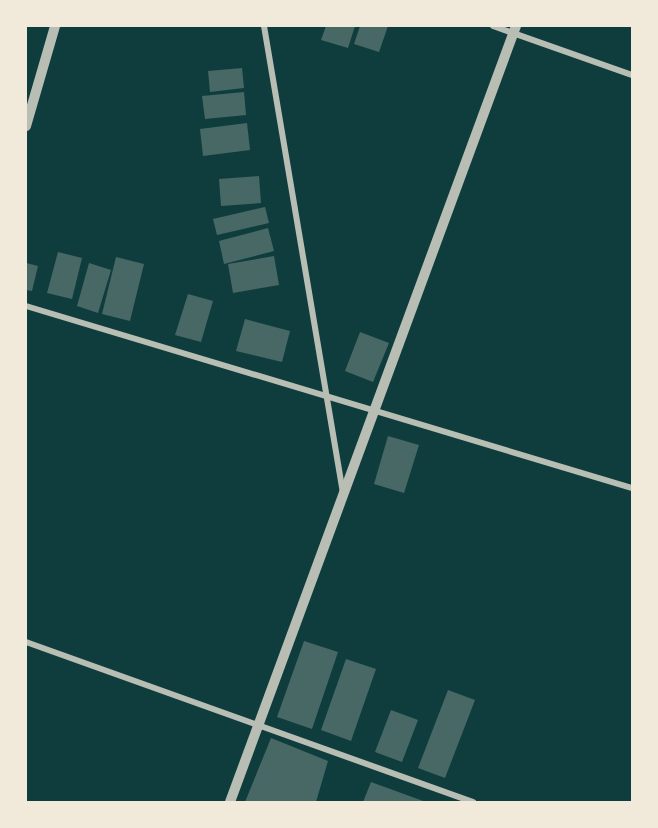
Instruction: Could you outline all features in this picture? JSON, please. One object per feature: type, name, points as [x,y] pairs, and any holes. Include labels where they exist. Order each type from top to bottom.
[{"type":"street","points":[[26,126],[55,26]]},
{"type":"street","points":[[264,26],[323,394],[344,494]]},
{"type":"street","points":[[493,26],[514,29],[633,75]]},
{"type":"street","points":[[230,802],[344,494],[378,411],[514,29]]},
{"type":"street","points":[[26,306],[633,488]]},
{"type":"street","points":[[26,642],[473,802]]},
{"type":"building","points":[[326,26],[355,26],[348,48],[321,40]]},
{"type":"building","points":[[360,26],[388,26],[379,52],[354,44]]},
{"type":"building","points":[[242,68],[244,88],[210,92],[208,71]]},
{"type":"building","points":[[244,92],[246,115],[205,119],[202,96]]},
{"type":"building","points":[[247,123],[250,150],[203,156],[200,129]]},
{"type":"building","points":[[259,176],[261,203],[221,206],[219,179]]},
{"type":"building","points":[[265,207],[269,223],[217,235],[213,219]]},
{"type":"building","points":[[268,228],[274,251],[224,264],[219,241]]},
{"type":"building","points":[[58,252],[82,258],[72,299],[47,293]]},
{"type":"building","points":[[274,256],[279,285],[233,293],[228,264]]},
{"type":"building","points":[[116,257],[144,264],[130,321],[102,314]]},
{"type":"building","points":[[26,263],[38,266],[32,291],[26,290]]},
{"type":"building","points":[[89,263],[111,270],[98,313],[77,306]]},
{"type":"building","points":[[188,294],[213,301],[201,342],[175,335]]},
{"type":"building","points":[[245,319],[290,331],[282,362],[236,351]]},
{"type":"building","points":[[360,332],[389,343],[373,382],[345,371]]},
{"type":"building","points":[[388,436],[419,445],[404,493],[374,484]]},
{"type":"building","points":[[304,641],[338,652],[312,729],[277,717]]},
{"type":"building","points":[[346,659],[376,669],[351,741],[321,730]]},
{"type":"building","points":[[448,690],[475,700],[445,778],[418,768]]},
{"type":"building","points":[[391,710],[418,720],[402,762],[375,752]]},
{"type":"building","points":[[271,738],[328,761],[316,802],[245,802]]},
{"type":"building","points":[[371,782],[426,802],[363,802]]}]
